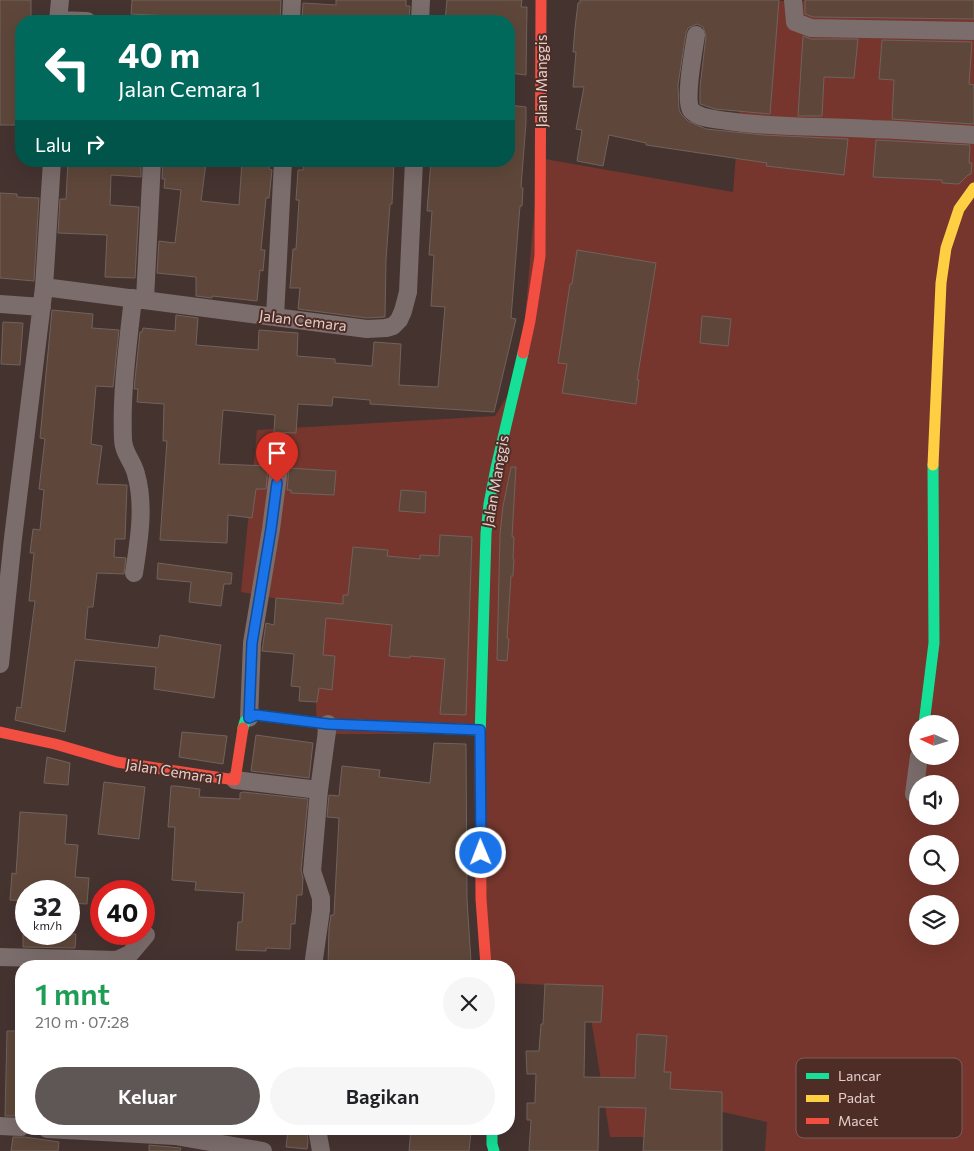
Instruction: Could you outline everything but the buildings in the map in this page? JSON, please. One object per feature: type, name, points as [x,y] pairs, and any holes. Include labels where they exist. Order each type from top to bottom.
[{"type":"street","points":[[58,15],[60,0]]},
{"type":"street","points":[[291,15],[292,0]]},
{"type":"street","points":[[420,15],[421,0]]},
{"type":"street","name":"Jalan Manggis","points":[[486,960],[481,900],[480,730],[486,533],[496,468],[530,320],[540,256],[541,0]]},
{"type":"street","points":[[793,0],[795,22],[811,28],[974,31]]},
{"type":"street","points":[[696,35],[688,104],[692,111],[698,115],[768,126],[870,128],[974,135]]},
{"type":"street","points":[[0,664],[13,538],[42,307],[52,167]]},
{"type":"street","points":[[134,573],[140,532],[140,498],[136,473],[124,449],[124,401],[139,298],[151,167]]},
{"type":"street","points":[[275,317],[283,167]]},
{"type":"street","name":"Jalan Cemara","points":[[44,287],[367,329],[393,326],[400,320],[408,292],[414,167]]},
{"type":"street","points":[[925,715],[934,643],[933,465],[941,284],[946,248],[951,231],[959,209],[974,188]]},
{"type":"street","points":[[0,304],[42,307]]},
{"type":"street","points":[[279,468],[252,643],[249,718],[256,715],[328,724],[480,730]]},
{"type":"street","name":"Jalan Cemara 1","points":[[0,732],[54,744],[117,762],[235,780],[243,726],[249,718]]},
{"type":"street","points":[[313,960],[321,910],[321,898],[312,871],[319,790],[328,724]]},
{"type":"street","points":[[235,780],[319,790]]},
{"type":"street","points":[[0,957],[117,960],[130,954],[138,945]]},
{"type":"street","points":[[0,1126],[15,1127]]},
{"type":"street","points":[[157,1135],[219,1136],[263,1151]]},
{"type":"street","points":[[318,1135],[321,1151]]},
{"type":"shaded area","points":[[748,1],[974,2],[974,1151],[765,1151],[767,1122],[682,1103],[657,1137],[610,1137],[586,987],[515,983],[515,960],[487,960],[479,734],[317,734],[314,639],[289,601],[241,592],[257,430],[495,416],[520,375],[539,158],[733,192]]},
{"type":"traffic: fast","points":[[480,738],[486,533],[489,504],[523,353]]},
{"type":"traffic: fast","points":[[925,715],[934,643],[933,465]]},
{"type":"traffic: fast","points":[[243,728],[245,721],[256,715],[328,724],[480,730]]},
{"type":"traffic: fast","points":[[492,1135],[494,1151]]},
{"type":"traffic: slow","points":[[933,465],[941,283],[946,248],[959,209],[974,188]]},
{"type":"traffic: jam","points":[[523,353],[540,256],[541,0]]},
{"type":"traffic: jam","points":[[0,732],[55,744],[117,762],[235,780],[243,728]]},
{"type":"traffic: jam","points":[[480,738],[481,899],[486,960]]},
{"type":"route","points":[[277,483],[252,643],[249,718],[256,715],[328,724],[480,730],[481,853]]}]
